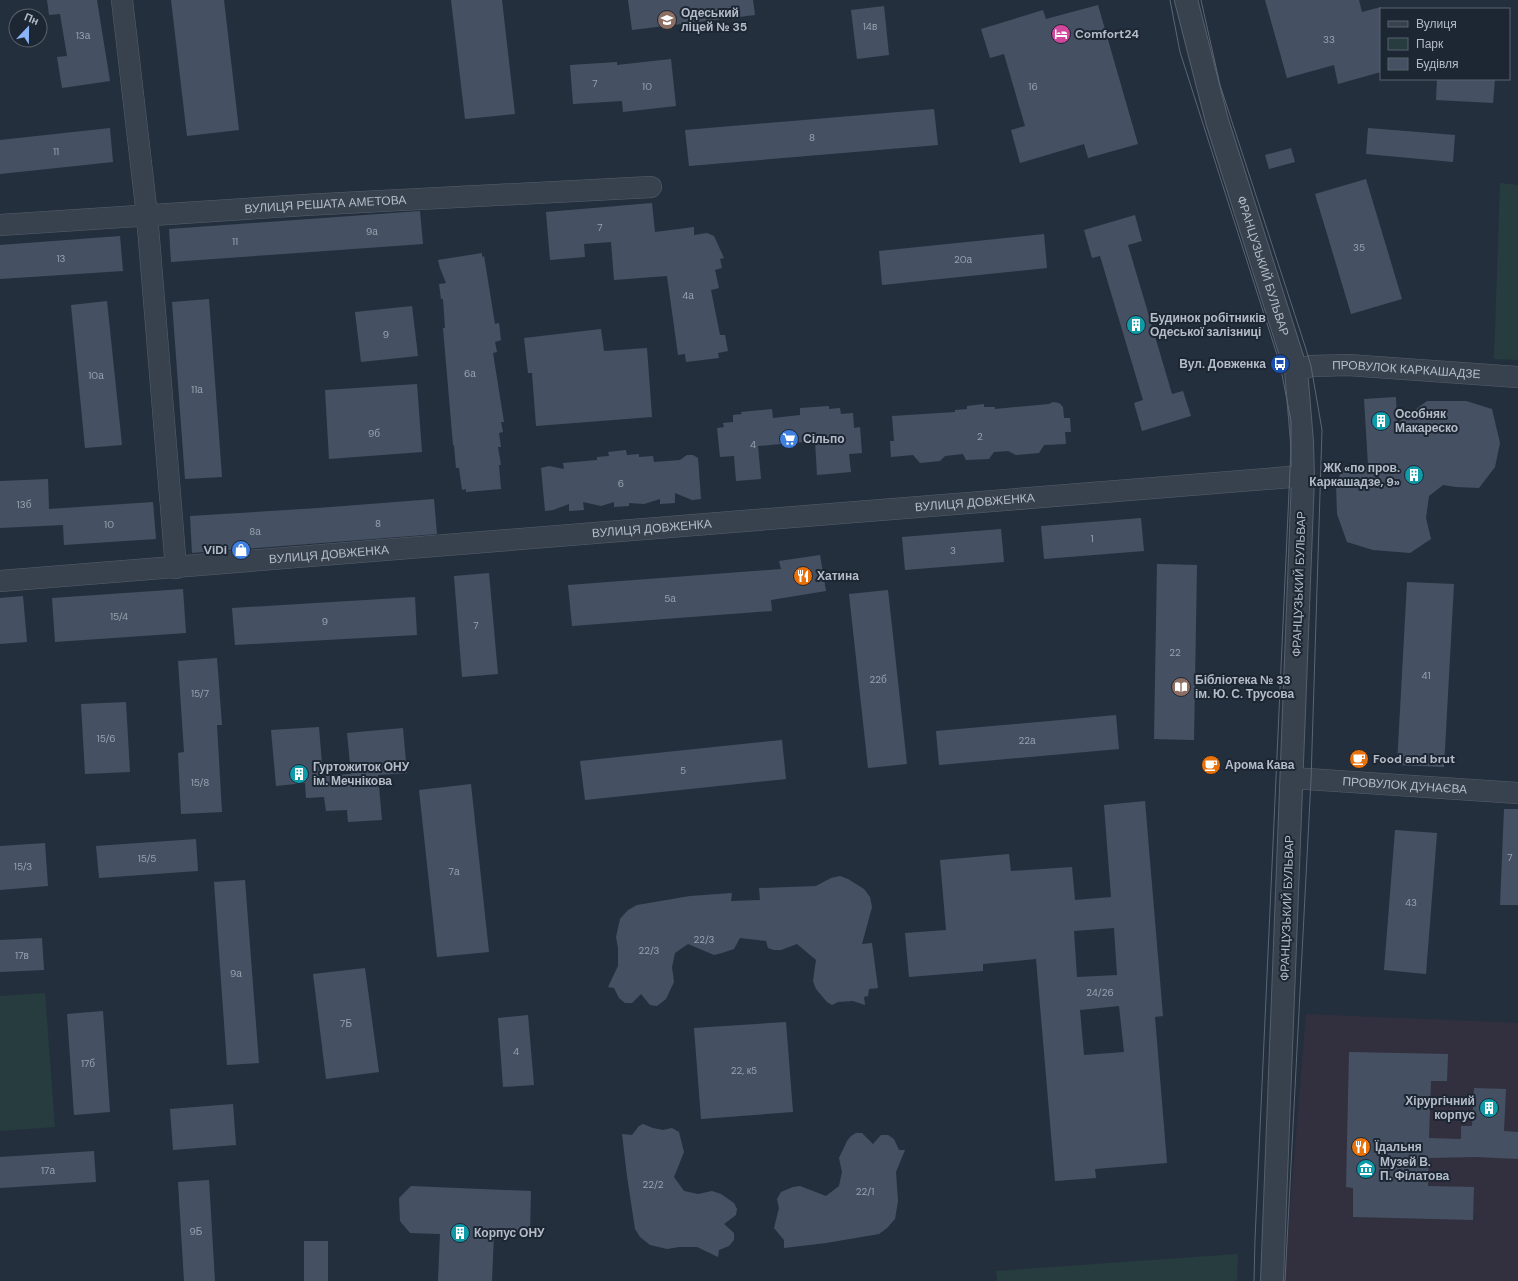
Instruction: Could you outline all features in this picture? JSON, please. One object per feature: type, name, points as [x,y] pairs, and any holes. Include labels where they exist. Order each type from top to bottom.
[{"type":"street","points":[[122,0],[147,215],[176,568]]},
{"type":"street","name":"ФРАНЦУЗЬКИЙ БУЛЬВАР","points":[[1186,0],[1216,121],[1296,370],[1302,442],[1303,478],[1272,1281]]},
{"type":"street","name":"ВУЛИЦЯ РЕШАТА АМЕТОВА","points":[[0,224],[305,205],[651,187]]},
{"type":"street","name":"ПРОВУЛОК КАРКАШАДЗЕ","points":[[1296,370],[1311,366],[1348,365],[1518,377]]},
{"type":"street","name":"ВУЛИЦЯ ДОВЖЕНКА","points":[[0,581],[1282,478],[1303,478]]},
{"type":"street","name":"ПРОВУЛОК ДУНАЄВА","points":[[1292,778],[1518,793]]},
{"type":"shaded area","points":[[1306,1014],[1518,1023],[1518,1281],[1284,1281]]},
{"type":"green space","points":[[1500,183],[1518,185],[1518,360],[1494,359]]},
{"type":"green space","points":[[45,993],[55,1127],[0,1131],[0,996]]},
{"type":"green space","points":[[1238,1254],[1237,1281],[997,1281],[996,1271]]},
{"type":"building","points":[[47,0],[97,0],[110,81],[62,88],[57,57],[67,56],[60,14],[49,15]]},
{"type":"building","points":[[171,0],[224,0],[239,130],[187,136]]},
{"type":"building","points":[[451,0],[502,0],[515,114],[465,119]]},
{"type":"building","name":"Одеський ліцей № 35","points":[[628,0],[753,0],[755,15],[632,30]]},
{"type":"building","points":[[1265,0],[1359,0],[1362,12],[1381,7],[1380,72],[1338,84],[1334,65],[1287,78]]},
{"type":"building","points":[[1098,5],[1138,144],[1088,158],[1084,144],[1020,163],[1011,130],[1025,126],[1004,54],[990,58],[981,29],[1043,10],[1046,19]]},
{"type":"building","points":[[884,6],[889,55],[857,59],[851,10]]},
{"type":"building","points":[[671,59],[676,106],[623,112],[622,101],[573,104],[570,65],[617,62],[617,65]]},
{"type":"building","points":[[1437,80],[1495,80],[1493,103],[1436,100]]},
{"type":"building","points":[[934,109],[938,145],[689,166],[685,130]]},
{"type":"building","points":[[110,128],[113,162],[0,174],[0,140]]},
{"type":"building","points":[[1368,128],[1455,135],[1453,162],[1366,154]]},
{"type":"building","points":[[1291,148],[1295,162],[1269,169],[1265,155]]},
{"type":"building","points":[[1366,179],[1402,299],[1351,314],[1315,194]]},
{"type":"building","points":[[652,203],[655,232],[694,227],[694,235],[707,233],[714,236],[724,258],[720,259],[722,268],[715,270],[719,288],[711,290],[720,335],[725,335],[728,351],[718,353],[719,358],[686,362],[685,354],[678,355],[667,276],[614,280],[611,242],[584,244],[585,257],[550,260],[546,212]]},
{"type":"building","points":[[420,211],[423,244],[171,262],[169,229]]},
{"type":"building","name":"Будинок робітників Одеської залізниці","points":[[1135,215],[1142,241],[1128,245],[1172,394],[1183,391],[1191,416],[1142,431],[1134,403],[1143,400],[1100,256],[1092,258],[1084,230]]},
{"type":"building","points":[[1044,234],[1047,268],[882,285],[879,251]]},
{"type":"building","points":[[120,236],[123,271],[0,279],[0,245]]},
{"type":"building","points":[[482,253],[482,257],[484,256],[495,324],[499,323],[501,340],[495,342],[497,352],[493,353],[504,422],[501,422],[503,432],[499,433],[501,447],[498,447],[501,465],[499,465],[501,489],[466,492],[466,489],[462,490],[459,468],[456,468],[453,445],[443,328],[445,328],[443,299],[441,299],[439,284],[446,283],[438,260]]},
{"type":"building","points":[[209,299],[222,477],[185,479],[172,302]]},
{"type":"building","points":[[107,301],[122,445],[85,448],[71,305]]},
{"type":"building","points":[[412,306],[418,356],[361,362],[355,312]]},
{"type":"building","points":[[601,329],[604,351],[647,348],[652,417],[536,426],[532,373],[528,373],[524,338]]},
{"type":"building","points":[[417,384],[422,452],[329,459],[325,390]]},
{"type":"building","name":"ЖК «по пров. Каркашадзе, 9»","points":[[1396,397],[1397,423],[1427,401],[1466,401],[1492,409],[1500,443],[1495,467],[1479,488],[1443,485],[1429,496],[1426,518],[1431,539],[1410,553],[1373,550],[1347,542],[1337,514],[1336,484],[1344,465],[1368,465],[1364,399]]},
{"type":"building","points":[[1053,402],[1059,403],[1063,407],[1064,418],[1070,418],[1071,432],[1065,432],[1066,444],[1044,445],[1039,453],[1016,455],[1008,451],[994,452],[989,459],[966,460],[963,454],[945,456],[940,461],[920,463],[913,455],[891,457],[890,441],[894,441],[892,416],[955,412],[955,410],[967,409],[967,406],[984,404],[984,407],[995,407],[995,409],[1049,404]]},
{"type":"building","points":[[829,406],[829,409],[840,408],[841,414],[853,413],[854,428],[860,427],[862,453],[849,454],[851,472],[817,475],[815,441],[758,446],[761,479],[736,481],[734,456],[720,457],[717,428],[724,427],[723,423],[733,422],[733,415],[742,414],[741,412],[772,409],[773,418],[800,415],[800,408]]},
{"type":"building","points":[[626,450],[627,455],[639,454],[639,457],[653,456],[654,462],[680,460],[687,455],[693,455],[698,458],[701,499],[692,500],[675,493],[675,503],[660,504],[660,499],[644,504],[629,503],[629,506],[614,507],[614,502],[601,506],[583,502],[584,510],[569,511],[569,504],[553,510],[545,511],[541,468],[549,466],[564,469],[563,463],[597,460],[597,457],[609,456],[608,452]]},
{"type":"building","points":[[48,479],[49,509],[153,502],[156,539],[64,545],[63,525],[0,528],[0,481]]},
{"type":"building","points":[[434,499],[437,534],[192,553],[190,516]]},
{"type":"building","points":[[1141,518],[1144,551],[1044,559],[1041,526]]},
{"type":"building","points":[[1001,529],[1004,562],[905,570],[902,537]]},
{"type":"building","points":[[820,555],[826,591],[771,600],[772,611],[572,626],[568,585],[781,569],[779,561]]},
{"type":"building","points":[[1157,564],[1197,565],[1194,740],[1154,739]]},
{"type":"building","points":[[489,573],[498,674],[462,677],[454,576]]},
{"type":"building","points":[[1407,582],[1454,584],[1444,767],[1397,765]]},
{"type":"building","points":[[183,589],[186,633],[55,642],[52,598]]},
{"type":"building","points":[[888,590],[907,764],[868,768],[849,594]]},
{"type":"building","points":[[23,596],[27,642],[0,644],[0,598]]},
{"type":"building","points":[[415,597],[417,635],[235,645],[232,608]]},
{"type":"building","points":[[217,658],[222,725],[217,725],[222,812],[181,814],[178,753],[184,752],[178,661]]},
{"type":"building","points":[[126,702],[130,772],[85,774],[81,704]]},
{"type":"building","points":[[1116,715],[1119,749],[939,765],[936,731]]},
{"type":"building","name":"Гуртожиток ОНУ ім. Мечнікова","points":[[319,727],[323,776],[351,774],[347,733],[403,728],[407,773],[378,775],[382,820],[348,822],[347,810],[326,811],[324,797],[306,798],[305,783],[276,786],[271,730]]},
{"type":"building","points":[[782,740],[786,779],[585,800],[580,761]]},
{"type":"building","points":[[471,784],[489,952],[437,957],[419,790]]},
{"type":"building","points":[[1145,801],[1163,1016],[1155,1017],[1167,1163],[1095,1169],[1096,1178],[1055,1181],[1036,959],[983,964],[983,971],[909,977],[905,933],[946,930],[940,860],[1009,854],[1011,871],[1072,867],[1075,900],[1111,897],[1104,805]],"holes":[[[1114,928],[1117,975],[1077,977],[1074,931]],[[1119,1006],[1124,1052],[1084,1055],[1080,1010]]]},
{"type":"building","points":[[1504,809],[1518,809],[1518,905],[1500,905]]},
{"type":"building","points":[[1395,830],[1437,833],[1426,974],[1384,970]]},
{"type":"building","points":[[196,839],[198,871],[99,878],[96,846]]},
{"type":"building","points":[[45,843],[48,886],[0,890],[0,846]]},
{"type":"building","points":[[840,876],[864,889],[870,897],[872,907],[862,944],[872,943],[878,988],[869,989],[868,996],[864,997],[865,1005],[853,1001],[838,1002],[832,1005],[827,1002],[816,989],[813,981],[816,960],[797,944],[781,950],[774,950],[768,948],[766,941],[740,938],[734,949],[714,955],[688,944],[675,953],[672,967],[674,982],[666,999],[657,1006],[650,1005],[641,994],[632,1003],[625,1003],[619,998],[614,988],[608,987],[618,966],[618,948],[616,937],[620,919],[628,910],[637,905],[690,896],[732,893],[731,901],[760,900],[759,888],[816,886],[831,878]]},
{"type":"building","points":[[245,880],[259,1063],[227,1065],[214,882]]},
{"type":"building","points":[[42,938],[44,970],[0,972],[0,940]]},
{"type":"building","points":[[365,968],[379,1072],[326,1079],[313,974]]},
{"type":"building","points":[[103,1011],[110,1112],[74,1115],[67,1014]]},
{"type":"building","points":[[528,1015],[534,1085],[503,1087],[498,1018]]},
{"type":"building","points":[[786,1022],[793,1112],[701,1119],[694,1028]]},
{"type":"building","points":[[1349,1052],[1448,1054],[1447,1081],[1431,1081],[1429,1138],[1461,1139],[1461,1126],[1472,1126],[1474,1088],[1506,1089],[1504,1131],[1518,1132],[1518,1159],[1475,1157],[1429,1158],[1428,1186],[1474,1187],[1473,1220],[1353,1217],[1353,1188],[1346,1187]]},
{"type":"building","points":[[233,1104],[236,1145],[173,1150],[170,1109]]},
{"type":"building","points":[[643,1124],[663,1130],[672,1128],[679,1132],[684,1152],[674,1177],[684,1191],[698,1194],[712,1191],[721,1194],[734,1203],[737,1209],[736,1215],[724,1224],[734,1233],[734,1240],[729,1246],[719,1250],[718,1257],[697,1247],[667,1249],[650,1245],[640,1237],[635,1229],[622,1134],[632,1135],[639,1126]]},
{"type":"building","points":[[856,1133],[862,1133],[873,1144],[881,1135],[888,1135],[894,1139],[899,1150],[905,1150],[896,1172],[898,1201],[895,1219],[879,1234],[784,1248],[784,1240],[774,1228],[779,1208],[777,1199],[781,1192],[800,1186],[826,1196],[839,1186],[842,1172],[839,1158],[847,1141]]},
{"type":"building","points":[[94,1151],[96,1182],[0,1188],[0,1157]]},
{"type":"building","points":[[209,1180],[215,1281],[184,1281],[178,1182]]},
{"type":"building","name":"Корпус ОНУ","points":[[411,1186],[531,1191],[530,1234],[494,1233],[492,1281],[438,1281],[440,1234],[410,1233],[400,1221],[399,1198]]},
{"type":"building","points":[[304,1241],[328,1241],[328,1281],[304,1281]]},
{"type":"tram line","points":[[1170,0],[1180,52],[1280,364],[1291,421],[1254,1281]]},
{"type":"tram line","points":[[1201,0],[1220,85],[1311,366],[1322,430],[1311,780],[1285,1281]]},
{"type":"place","name":"Одеський ліцей № 35","points":[[667,20]]},
{"type":"place","name":"Comfort24","points":[[1061,34]]},
{"type":"place","name":"Будинок робітників Одеської залізниці","points":[[1136,325]]},
{"type":"place","name":"Вул. Довженка","points":[[1280,364]]},
{"type":"place","name":"Особняк Макареско","points":[[1381,421]]},
{"type":"place","name":"Сільпо","points":[[789,439]]},
{"type":"place","name":"ЖК «по пров. Каркашадзе, 9»","points":[[1414,475]]},
{"type":"place","name":"ViDi","points":[[241,550]]},
{"type":"place","name":"Хатина","points":[[803,576]]},
{"type":"place","name":"Бібліотека № 33 ім. Ю. С. Трусова","points":[[1181,687]]},
{"type":"place","name":"Food and brut","points":[[1359,759]]},
{"type":"place","name":"Арома Кава","points":[[1211,765]]},
{"type":"place","name":"Гуртожиток ОНУ ім. Мечнікова","points":[[299,774]]},
{"type":"place","name":"Хірургічний корпус","points":[[1489,1108]]},
{"type":"place","name":"Їдальня","points":[[1361,1147]]},
{"type":"place","name":"Музей В. П. Філатова","points":[[1366,1169]]},
{"type":"place","name":"Корпус ОНУ","points":[[460,1233]]}]
